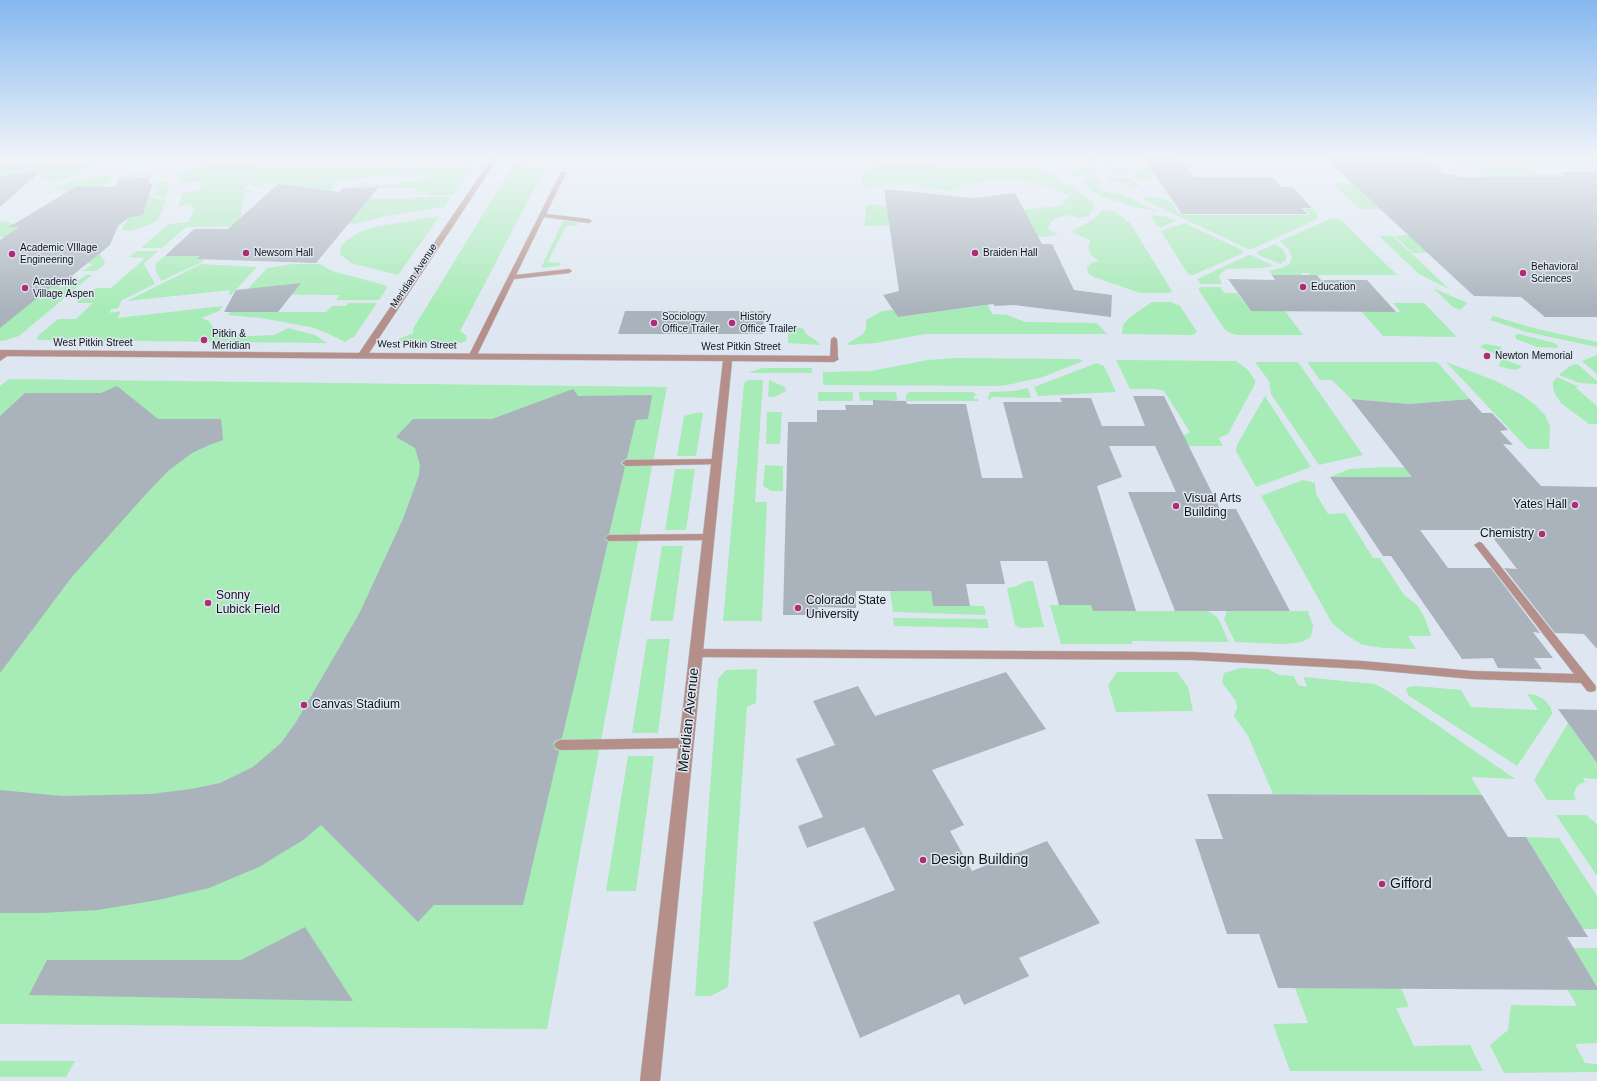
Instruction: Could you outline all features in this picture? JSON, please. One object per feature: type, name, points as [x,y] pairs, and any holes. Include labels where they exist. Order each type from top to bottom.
[{"type":"street","name":"Meridian Avenue","points":[[362,356],[460,208]]},
{"type":"street","name":"West Pitkin Street","points":[[4,353],[834,359]]},
{"type":"street","name":"Meridian Avenue","points":[[650,1081],[728,358]]},
{"type":"lane","points":[[472,357],[546,208]]},
{"type":"lane","points":[[543,215],[589,221]]},
{"type":"lane","points":[[512,277],[569,271]]},
{"type":"lane","points":[[834,339],[834,359]]},
{"type":"lane","points":[[0,359],[4,353]]},
{"type":"lane","points":[[626,463],[717,462]]},
{"type":"lane","points":[[608,538],[709,537]]},
{"type":"lane","points":[[1479,545],[1591,688]]},
{"type":"lane","points":[[696,653],[1192,656],[1362,665],[1472,675],[1584,679]]},
{"type":"lane","points":[[560,745],[686,743]]},
{"type":"green space","points":[[145,208],[163,208],[159,219],[151,224],[131,231],[122,230],[127,218],[143,215]]},
{"type":"green space","points":[[196,208],[242,208],[241,222],[237,226],[186,227],[162,248],[141,248],[169,224],[188,222]]},
{"type":"green space","points":[[327,208],[435,208],[386,216],[354,224],[322,224]]},
{"type":"green space","points":[[487,208],[524,208],[460,331],[467,336],[466,341],[461,343],[398,341],[399,339],[413,333],[413,329]]},
{"type":"green space","points":[[865,208],[908,208],[955,214],[905,225],[864,226]]},
{"type":"green space","points":[[1035,208],[1093,208],[1089,216],[1079,218],[1069,215],[1056,218],[1050,223],[1048,229],[1058,234],[1045,237],[1035,236],[985,214]]},
{"type":"green space","points":[[1141,208],[1151,208],[1159,212]]},
{"type":"green space","points":[[1162,208],[1175,208],[1178,213],[1183,215],[1310,215],[1305,209],[1315,209],[1318,217],[1311,222],[1252,249],[1248,249]]},
{"type":"green space","points":[[1358,208],[1380,209],[1359,209]]},
{"type":"green space","points":[[1103,210],[1115,212],[1130,223],[1172,291],[1170,293],[1140,293],[1094,277],[1088,273],[1087,267],[1091,263],[1099,261],[1091,255],[1088,248],[1090,240],[1075,234],[1072,231],[1092,220]]},
{"type":"green space","points":[[1153,215],[1168,217],[1176,221],[1158,227],[1151,217]]},
{"type":"green space","points":[[440,216],[398,275],[351,263],[340,254],[340,249],[343,243],[359,232],[379,226]]},
{"type":"green space","points":[[1327,220],[1341,220],[1397,275],[1310,275],[1308,273],[1301,273],[1302,275],[1272,275],[1269,271],[1284,267],[1289,264],[1292,258],[1289,250],[1280,241]]},
{"type":"green space","points":[[9,221],[6,223],[15,224],[11,227],[19,227],[14,230],[15,237],[0,237],[0,222]]},
{"type":"green space","points":[[563,221],[578,223],[577,226],[566,226],[548,262],[561,263],[559,266],[541,268]]},
{"type":"green space","points":[[1185,223],[1242,250],[1243,253],[1193,275],[1188,274],[1161,231]]},
{"type":"green space","points":[[1409,235],[1428,253],[1413,253],[1395,236]]},
{"type":"green space","points":[[1379,236],[1393,236],[1449,289],[1419,274]]},
{"type":"green space","points":[[1275,244],[1283,249],[1286,256],[1286,260],[1280,264],[1257,254],[1257,252]]},
{"type":"green space","points":[[103,249],[100,254],[105,262],[103,266],[97,271],[83,271],[93,264],[87,263]]},
{"type":"green space","points":[[137,251],[158,251],[144,264],[155,284],[122,300],[118,308],[111,309],[110,313],[121,311],[117,318],[223,306],[219,311],[201,318],[209,321],[216,332],[251,336],[274,335],[288,328],[315,335],[327,343],[38,340],[37,338],[39,335],[58,319],[76,319],[93,303],[76,303],[91,290],[97,288],[111,288],[145,258],[129,257]]},
{"type":"green space","points":[[1249,255],[1274,266],[1227,269],[1220,274],[1219,277],[1222,284],[1201,284],[1197,279]]},
{"type":"green space","points":[[165,256],[200,256],[198,259],[204,259],[200,263],[161,281],[155,269],[156,263]]},
{"type":"green space","points":[[201,264],[257,267],[232,294],[229,295],[230,290],[127,301]]},
{"type":"green space","points":[[292,264],[320,264],[332,271],[381,284],[387,286],[387,288],[379,300],[336,300],[339,295],[243,294],[267,268]]},
{"type":"green space","points":[[86,275],[92,275],[19,336],[0,341],[0,327],[51,287],[62,287],[69,281],[79,280]]},
{"type":"green space","points":[[1201,287],[1220,287],[1224,293],[1237,293],[1251,311],[1285,311],[1303,335],[1238,335],[1230,333],[1225,330],[1198,289]]},
{"type":"green space","points":[[1434,289],[1468,303],[1460,310],[1453,307]]},
{"type":"green space","points":[[1152,302],[1171,302],[1180,306],[1197,332],[1193,335],[1122,334],[1123,325],[1130,317]]},
{"type":"green space","points":[[349,303],[377,303],[354,337],[345,342],[325,332],[310,327],[261,318],[228,315],[230,312],[326,312],[332,306],[346,306]]},
{"type":"green space","points":[[1393,303],[1424,303],[1455,335],[1455,337],[1383,336],[1361,311],[1401,312]]},
{"type":"green space","points":[[988,305],[992,314],[1007,315],[1025,322],[1097,323],[1107,334],[925,334],[876,343],[849,345],[848,343],[863,334],[866,329],[866,320],[882,311],[893,310],[898,317]]},
{"type":"green space","points":[[1493,316],[1537,329],[1597,342],[1597,347],[1527,332],[1490,320]]},
{"type":"green space","points":[[788,327],[802,328],[805,333],[821,345],[788,343]]},
{"type":"green space","points":[[1519,334],[1554,343],[1558,346],[1557,348],[1537,347],[1516,339],[1515,335]]},
{"type":"green space","points":[[1485,344],[1502,347],[1500,351],[1501,355],[1508,361],[1522,366],[1514,370],[1498,366],[1501,361],[1497,355],[1480,347]]},
{"type":"green space","points":[[1597,355],[1597,374],[1582,361]]},
{"type":"green space","points":[[956,358],[1079,359],[1083,361],[1043,377],[999,386],[823,385],[823,372],[871,371],[928,360]]},
{"type":"green space","points":[[1116,360],[1236,361],[1248,370],[1255,380],[1255,384],[1228,434],[1219,438],[1223,446],[1187,446],[1183,436],[1190,432],[1164,391],[1156,389],[1130,389]]},
{"type":"green space","points":[[1255,362],[1298,362],[1363,455],[1319,465],[1271,394],[1269,381]]},
{"type":"green space","points":[[1307,362],[1437,362],[1470,399],[1409,404],[1351,399],[1332,380],[1320,380]]},
{"type":"green space","points":[[1446,362],[1496,381],[1522,395],[1534,404],[1545,415],[1550,427],[1549,449],[1528,449]]},
{"type":"green space","points":[[1097,363],[1104,366],[1116,392],[1038,396],[1034,387]]},
{"type":"green space","points":[[1577,364],[1597,381],[1597,384],[1580,383],[1559,375],[1570,366]]},
{"type":"green space","points":[[762,368],[812,368],[812,373],[748,373]]},
{"type":"green space","points":[[1557,377],[1579,387],[1575,387],[1597,406],[1597,424],[1589,424],[1562,404],[1556,396],[1553,388],[1553,382]]},
{"type":"green space","name":"Canvas Stadium","points":[[9,379],[667,387],[547,1029],[0,1024],[0,386]]},
{"type":"green space","points":[[749,380],[763,380],[755,502],[767,502],[762,621],[723,621],[744,383]]},
{"type":"green space","points":[[769,380],[785,387],[786,391],[774,397],[769,397]]},
{"type":"green space","points":[[1027,388],[1031,398],[993,397],[989,400],[988,397],[990,392],[1014,391]]},
{"type":"green space","points":[[818,392],[852,392],[853,401],[818,401]]},
{"type":"green space","points":[[859,392],[896,392],[897,400],[860,401]]},
{"type":"green space","points":[[909,392],[973,392],[977,396],[974,396],[974,399],[978,399],[978,401],[906,401],[906,395]]},
{"type":"green space","points":[[1265,396],[1311,467],[1256,487],[1236,451],[1237,445]]},
{"type":"green space","points":[[700,412],[703,413],[696,456],[677,456],[684,416]]},
{"type":"green space","points":[[767,412],[782,412],[780,444],[766,444]]},
{"type":"green space","points":[[765,465],[783,466],[783,491],[771,491],[763,486]]},
{"type":"green space","points":[[1384,467],[1435,468],[1442,477],[1330,477],[1349,469]]},
{"type":"green space","points":[[675,469],[695,469],[686,530],[665,530]]},
{"type":"green space","points":[[1303,480],[1315,483],[1316,494],[1328,514],[1345,513],[1373,558],[1380,558],[1404,595],[1417,605],[1425,618],[1431,636],[1408,636],[1416,649],[1384,648],[1363,645],[1346,635],[1332,623],[1261,496]]},
{"type":"green space","points":[[662,546],[683,546],[673,621],[650,621]]},
{"type":"green space","points":[[1027,581],[1033,581],[1044,627],[1020,628],[1015,625],[1007,588],[1014,587]]},
{"type":"green space","points":[[890,591],[931,591],[933,605],[984,606],[986,615],[893,612]]},
{"type":"green space","points":[[1050,605],[1091,605],[1093,611],[1208,611],[1218,618],[1229,642],[1132,641],[1132,644],[1061,644]]},
{"type":"green space","points":[[1227,611],[1308,611],[1313,626],[1311,637],[1302,642],[1283,644],[1235,642],[1224,619]]},
{"type":"green space","points":[[893,618],[987,619],[989,628],[894,626]]},
{"type":"green space","points":[[647,639],[670,639],[658,733],[632,733]]},
{"type":"green space","points":[[1241,668],[1268,669],[1279,675],[1294,676],[1298,685],[1307,687],[1303,677],[1375,684],[1388,691],[1515,779],[1471,777],[1482,795],[1273,794],[1248,736],[1234,716],[1237,708],[1236,701],[1222,683],[1224,673]]},
{"type":"green space","points":[[757,669],[756,703],[747,707],[728,987],[711,996],[695,996],[718,679],[726,670]]},
{"type":"green space","points":[[1117,672],[1177,672],[1188,687],[1193,711],[1116,712],[1108,685]]},
{"type":"green space","points":[[1416,686],[1461,690],[1471,707],[1538,710],[1527,694],[1536,695],[1545,700],[1551,708],[1552,714],[1517,766],[1409,696],[1406,690],[1408,687]]},
{"type":"green space","points":[[1568,723],[1597,763],[1597,779],[1583,778],[1585,782],[1578,785],[1575,790],[1574,794],[1576,800],[1547,800],[1534,780]]},
{"type":"green space","points":[[628,756],[654,756],[636,891],[606,891]]},
{"type":"green space","points":[[1556,815],[1586,815],[1597,824],[1597,876]]},
{"type":"green space","points":[[1526,837],[1559,838],[1597,896],[1597,929],[1583,929]]},
{"type":"green space","points":[[1573,948],[1597,948],[1597,987]]},
{"type":"green space","points":[[1295,988],[1401,988],[1409,1007],[1396,1008],[1414,1046],[1470,1045],[1483,1071],[1290,1071],[1273,1024],[1308,1023]]},
{"type":"green space","points":[[1567,989],[1597,990],[1597,1043],[1575,1044],[1585,1063],[1597,1064],[1597,1072],[1504,1073],[1490,1045],[1508,1030],[1511,1005],[1577,1006]]},
{"type":"green space","points":[[0,1061],[75,1061],[66,1077],[0,1077]]},
{"type":"building","points":[[40,208],[145,208],[143,215],[128,218],[118,226],[110,245],[58,287],[51,287],[0,328],[0,240],[19,227],[9,227]]},
{"type":"building","points":[[251,208],[361,208],[316,263],[197,259],[200,256],[165,256],[194,229],[228,229]]},
{"type":"building","name":"Braiden Hall","points":[[887,208],[1023,208],[1042,244],[1052,244],[1074,290],[1112,295],[1111,317],[1014,305],[995,306],[993,304],[898,317],[883,295],[899,291]]},
{"type":"building","points":[[1178,208],[1302,208],[1307,214],[1182,214]]},
{"type":"building","points":[[1379,208],[1597,208],[1597,317],[1545,317],[1521,297],[1474,296]]},
{"type":"building","name":"Education","points":[[1272,275],[1317,275],[1321,280],[1367,280],[1396,312],[1251,311],[1228,279],[1275,280]]},
{"type":"building","points":[[301,283],[278,312],[224,312],[236,290]]},
{"type":"building","points":[[625,311],[764,311],[763,334],[618,334]]},
{"type":"building","points":[[117,386],[158,419],[221,419],[223,440],[192,453],[168,471],[71,578],[0,673],[0,416],[25,393],[101,393]]},
{"type":"building","points":[[573,389],[578,396],[652,395],[648,419],[636,420],[627,458],[620,463],[625,467],[609,534],[604,538],[608,542],[562,738],[555,741],[553,744],[555,749],[559,751],[523,905],[434,905],[418,922],[321,825],[303,840],[259,867],[209,888],[158,900],[98,910],[40,913],[0,913],[0,790],[62,796],[151,794],[191,789],[220,783],[253,767],[281,743],[296,722],[359,614],[403,519],[419,475],[420,465],[415,448],[396,437],[413,419],[492,419]]},
{"type":"building","name":"Visual Arts Building","points":[[1133,396],[1164,396],[1220,509],[1236,509],[1290,611],[1175,611],[1128,492],[1176,492],[1155,446],[1109,446],[1122,477],[1097,486],[1136,611],[1093,611],[1091,605],[1059,605],[1047,561],[1000,561],[1005,584],[966,584],[970,606],[933,606],[931,591],[856,591],[856,608],[818,607],[818,615],[783,615],[788,422],[817,422],[817,410],[846,410],[845,405],[873,405],[873,400],[906,401],[907,404],[966,404],[982,478],[1023,478],[1003,402],[1062,402],[1060,398],[1091,398],[1102,426],[1145,426]]},
{"type":"building","name":"Chemistry","points":[[1351,399],[1409,404],[1470,399],[1482,413],[1492,413],[1508,430],[1500,431],[1513,445],[1503,444],[1541,486],[1597,487],[1597,649],[1584,634],[1555,633],[1504,568],[1517,569],[1487,530],[1420,530],[1448,568],[1491,568],[1540,633],[1533,632],[1553,658],[1534,658],[1542,669],[1498,668],[1493,658],[1462,659],[1391,556],[1383,556],[1330,477],[1412,477]]},
{"type":"building","name":"Design Building","points":[[1006,672],[1046,729],[932,770],[964,825],[950,831],[972,871],[1047,841],[1100,923],[1019,958],[1029,976],[964,1005],[959,994],[860,1038],[813,922],[895,890],[864,827],[807,848],[798,826],[823,817],[796,759],[835,745],[813,701],[858,686],[875,716]]},
{"type":"building","points":[[1558,709],[1597,710],[1597,763]]},
{"type":"building","name":"Gifford","points":[[1207,794],[1482,795],[1508,837],[1526,837],[1588,937],[1567,937],[1597,987],[1597,990],[1278,988],[1259,934],[1227,934],[1195,839],[1223,839]]},
{"type":"building","points":[[305,927],[353,1001],[29,995],[47,960],[241,960]]},
{"type":"place","name":"Newsom Hall","points":[[246,253]]},
{"type":"place","name":"Braiden Hall","points":[[975,253]]},
{"type":"place","name":"Academic VIllage Engineering","points":[[12,254]]},
{"type":"place","name":"Behavioral Sciences","points":[[1523,273]]},
{"type":"place","name":"Education","points":[[1303,287]]},
{"type":"place","name":"Academic Village Aspen","points":[[25,288]]},
{"type":"place","name":"Sociology Office Trailer","points":[[654,323]]},
{"type":"place","name":"History Office Trailer","points":[[732,323]]},
{"type":"place","name":"Pitkin & Meridian","points":[[204,340]]},
{"type":"place","name":"Newton Memorial","points":[[1487,356]]},
{"type":"place","name":"Yates Hall","points":[[1575,505]]},
{"type":"place","name":"Visual Arts Building","points":[[1176,506]]},
{"type":"place","name":"Chemistry","points":[[1542,534]]},
{"type":"place","name":"Sonny Lubick Field","points":[[208,603]]},
{"type":"place","name":"Colorado State University","points":[[798,608]]},
{"type":"place","name":"Canvas Stadium","points":[[304,705]]},
{"type":"place","name":"Design Building","points":[[923,860]]},
{"type":"place","name":"Gifford","points":[[1382,884]]}]
